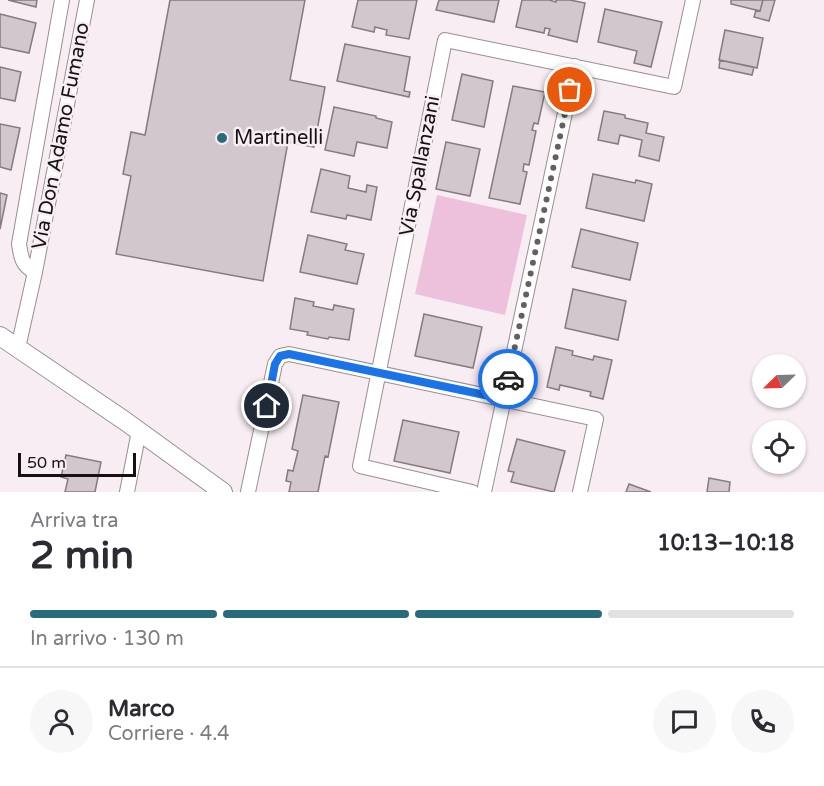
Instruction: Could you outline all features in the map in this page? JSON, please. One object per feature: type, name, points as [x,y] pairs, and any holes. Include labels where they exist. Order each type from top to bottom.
[{"type":"street","name":"Via Don Adamo Fumano","points":[[35,272],[21,260],[19,244],[62,0]]},
{"type":"street","name":"Via Don Adamo Fumano","points":[[18,348],[35,272],[87,0]]},
{"type":"street","name":"Via Spallanzani","points":[[379,373],[445,40],[674,87],[693,0]]},
{"type":"street","points":[[484,492],[575,66]]},
{"type":"street","points":[[0,336],[139,431],[223,492]]},
{"type":"street","points":[[248,492],[275,364],[280,356],[289,354],[596,419],[580,492]]},
{"type":"street","points":[[379,373],[360,466],[472,492]]},
{"type":"street","points":[[127,492],[139,431]]},
{"type":"shaded area","points":[[437,195],[527,215],[505,315],[415,294]]},
{"type":"building","points":[[8,0],[37,0],[36,7]]},
{"type":"building","name":"Martinelli","points":[[170,0],[305,0],[290,80],[325,87],[314,147],[288,142],[263,281],[116,254],[131,176],[123,174],[131,132],[145,135]]},
{"type":"building","points":[[358,0],[417,0],[409,39],[386,35],[387,30],[375,27],[374,32],[352,27]]},
{"type":"building","points":[[439,0],[499,0],[494,22],[436,10]]},
{"type":"building","points":[[522,0],[556,2],[556,0],[570,0],[585,3],[577,42],[548,35],[550,29],[545,28],[544,33],[516,27]]},
{"type":"building","points":[[731,0],[763,0],[760,11],[731,4]]},
{"type":"building","points":[[763,0],[775,0],[769,21],[754,17],[756,10],[760,11]]},
{"type":"building","points":[[605,9],[662,22],[651,67],[634,63],[637,51],[598,42]]},
{"type":"building","points":[[0,14],[36,23],[29,53],[0,47]]},
{"type":"building","points":[[725,30],[763,38],[757,68],[719,60]]},
{"type":"building","points":[[345,44],[410,57],[404,91],[410,92],[409,97],[337,81]]},
{"type":"building","points":[[720,60],[754,67],[752,75],[719,68]]},
{"type":"building","points":[[0,67],[21,72],[15,101],[0,98]]},
{"type":"building","points":[[462,74],[493,81],[484,127],[452,120]]},
{"type":"building","points":[[513,86],[545,92],[538,124],[534,123],[532,130],[536,131],[529,165],[524,164],[523,171],[527,172],[520,204],[489,198]]},
{"type":"building","points":[[334,107],[376,116],[376,118],[392,122],[387,148],[357,142],[354,156],[325,150]]},
{"type":"building","points":[[604,111],[648,123],[646,133],[664,137],[659,161],[639,156],[642,140],[620,135],[618,144],[598,140]]},
{"type":"building","points":[[0,124],[20,128],[11,170],[0,167]]},
{"type":"building","points":[[446,142],[480,149],[470,196],[436,189]]},
{"type":"building","points":[[321,169],[350,176],[348,188],[366,192],[367,185],[377,187],[371,220],[347,215],[346,219],[311,212]]},
{"type":"building","points":[[593,174],[635,183],[636,180],[652,184],[644,221],[586,208]]},
{"type":"building","points":[[0,193],[7,195],[0,229]]},
{"type":"building","points":[[581,229],[638,243],[630,280],[572,267]]},
{"type":"building","points":[[308,235],[347,244],[345,250],[364,254],[357,284],[300,272]]},
{"type":"building","points":[[573,289],[626,301],[618,340],[565,328]]},
{"type":"building","points":[[295,298],[314,302],[313,306],[333,310],[334,305],[354,309],[349,340],[329,337],[328,339],[290,329]]},
{"type":"building","points":[[424,314],[482,327],[473,368],[415,356]]},
{"type":"building","points":[[556,347],[573,351],[572,355],[593,360],[594,356],[612,360],[603,399],[590,396],[591,392],[560,385],[559,390],[547,387]]},
{"type":"building","points":[[303,395],[339,402],[318,492],[289,492],[291,482],[286,481],[288,470],[293,471],[298,451],[292,449]]},
{"type":"building","points":[[403,420],[459,432],[450,473],[394,461]]},
{"type":"building","points":[[517,439],[565,451],[554,492],[511,482],[514,472],[508,471]]},
{"type":"building","points":[[66,455],[101,462],[95,492],[65,492],[68,479],[61,477]]},
{"type":"building","points":[[709,478],[730,482],[729,492],[707,492]]},
{"type":"building","points":[[629,484],[651,492],[626,492]]},
{"type":"way so far","points":[[508,379],[570,90]]},
{"type":"place","name":"Martinelli","points":[[222,138]]},
{"type":"route","points":[[267,406],[275,364],[280,356],[289,354],[504,399],[508,379]]}]
